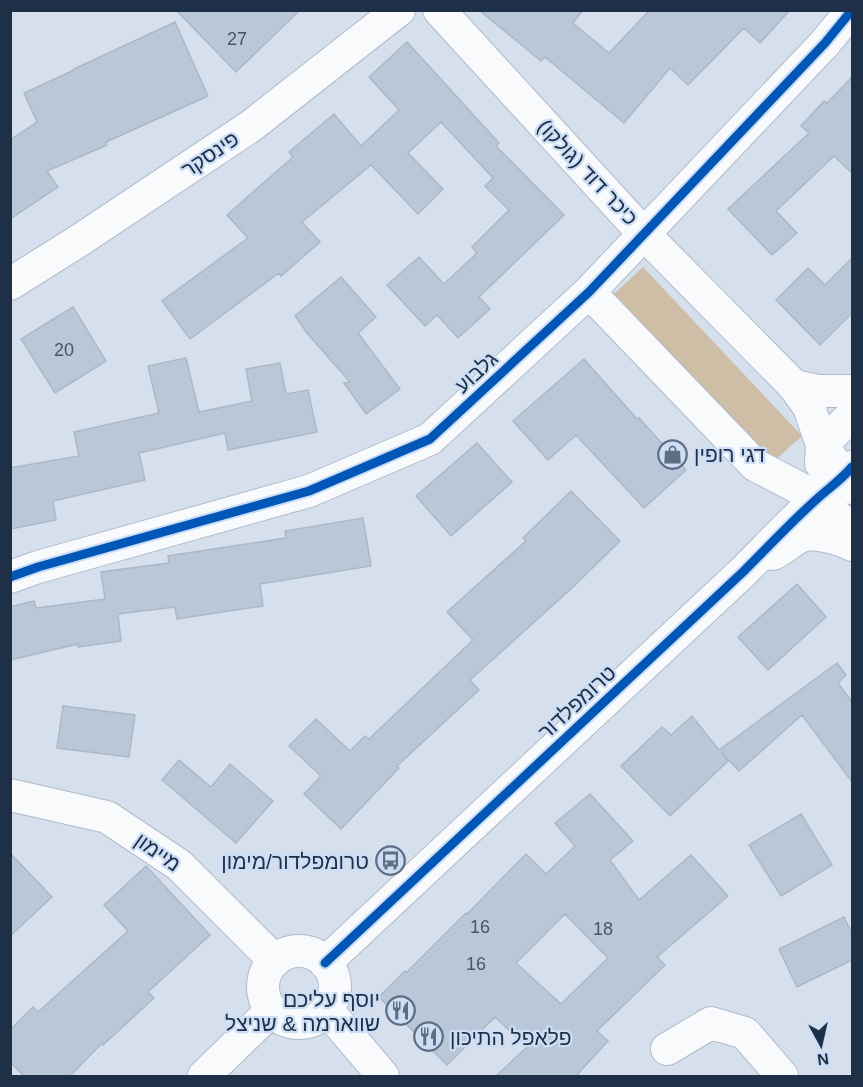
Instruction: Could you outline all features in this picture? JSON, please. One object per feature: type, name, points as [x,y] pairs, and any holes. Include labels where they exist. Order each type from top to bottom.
[{"type":"street","name":"פינסקר","points":[[10,284],[251,126],[399,10]]},
{"type":"street","name":"כיכר דוד (גולקו)","points":[[439,10],[644,234],[794,386],[809,406],[822,445]]},
{"type":"street","name":"גלבוע","points":[[10,577],[309,491],[430,439],[589,292],[825,43],[852,10]]},
{"type":"street","points":[[589,292],[755,465],[818,498],[852,533]]},
{"type":"street","points":[[794,386],[818,391],[852,391]]},
{"type":"street","points":[[818,498],[822,445],[852,415]]},
{"type":"street","points":[[822,445],[850,477]]},
{"type":"street","name":"טרומפלדור","points":[[325,963],[744,571],[818,498],[850,477]]},
{"type":"street","points":[[744,571],[803,535],[843,540],[852,545]]},
{"type":"street","name":"מיימון","points":[[10,795],[107,817],[179,865],[275,961]]},
{"type":"street","points":[[300,952],[310,953],[325,963],[331,971],[335,991],[327,1010],[309,1022],[289,1022],[279,1017],[272,1010],[264,994],[263,985],[269,968],[283,956],[300,952]]},
{"type":"street","points":[[204,1077],[272,1010]]},
{"type":"street","points":[[327,1010],[383,1077]]},
{"type":"street","points":[[667,1049],[711,1023],[745,1033],[782,1077]]},
{"type":"shaded area","points":[[643,267],[802,436],[772,463],[614,294]]},
{"type":"building","points":[[176,10],[300,10],[236,72]]},
{"type":"building","points":[[479,10],[583,10],[573,23],[609,53],[650,10],[790,10],[760,43],[744,28],[688,85],[670,68],[624,123],[545,57],[541,61]]},
{"type":"building","points":[[175,22],[208,96],[47,171],[58,187],[10,219],[10,140],[37,122],[24,93]]},
{"type":"building","points":[[407,42],[499,143],[496,146],[564,215],[479,297],[490,309],[458,338],[437,315],[425,326],[387,285],[419,257],[444,284],[477,253],[472,247],[509,210],[485,186],[493,178],[441,122],[408,153],[443,189],[418,214],[371,165],[302,222],[320,242],[281,276],[279,273],[190,339],[162,301],[248,238],[227,215],[293,157],[289,152],[334,114],[361,146],[399,110],[369,77]]},
{"type":"building","points":[[852,77],[852,173],[834,156],[776,211],[797,233],[772,255],[728,209],[809,133],[801,126],[824,101],[827,103]]},
{"type":"building","points":[[852,258],[852,313],[820,345],[776,300],[808,268],[825,285]]},
{"type":"building","points":[[341,277],[376,317],[358,333],[400,389],[366,414],[344,383],[350,382],[295,316]]},
{"type":"building","points":[[73,307],[106,361],[55,393],[21,339]]},
{"type":"building","points":[[186,358],[199,412],[252,401],[246,369],[280,363],[286,394],[308,390],[317,432],[228,450],[225,433],[139,453],[145,480],[53,501],[56,520],[10,529],[10,468],[79,456],[74,432],[159,413],[148,366]]},
{"type":"building","points":[[584,359],[686,470],[644,508],[576,435],[548,460],[513,421]]},
{"type":"building","points":[[477,443],[512,482],[451,536],[416,496]]},
{"type":"building","points":[[571,491],[620,541],[572,588],[470,680],[479,690],[397,766],[399,768],[341,829],[304,794],[321,776],[289,746],[316,719],[350,751],[365,736],[369,739],[473,640],[447,612],[526,541],[523,538]]},
{"type":"building","points":[[363,518],[371,566],[260,584],[263,606],[177,619],[175,607],[118,614],[121,641],[78,647],[78,644],[10,660],[10,607],[34,601],[36,608],[105,599],[101,572],[169,563],[168,556],[286,538],[285,531]]},
{"type":"building","points":[[797,584],[826,617],[768,670],[738,637]]},
{"type":"building","points":[[837,663],[846,675],[838,683],[852,702],[852,782],[802,715],[739,771],[721,752],[728,761],[670,816],[621,766],[662,727],[671,735],[692,716],[719,750]]},
{"type":"building","points":[[63,706],[135,715],[129,757],[57,748]]},
{"type":"building","points":[[179,760],[211,787],[230,764],[273,801],[236,843],[162,780]]},
{"type":"building","points":[[590,794],[633,841],[610,860],[639,900],[691,855],[728,896],[657,957],[665,965],[597,1031],[608,1041],[575,1077],[495,1077],[527,1047],[495,1017],[447,1065],[379,997],[467,914],[526,854],[546,874],[575,846],[555,823]],"holes":[[[565,914],[608,958],[561,1004],[516,963]]]},
{"type":"building","points":[[801,814],[832,865],[781,896],[749,845]]},
{"type":"building","points":[[10,853],[52,897],[10,936]]},
{"type":"building","points":[[146,866],[210,935],[148,992],[154,998],[103,1045],[102,1043],[69,1077],[25,1077],[10,1062],[10,1030],[33,1007],[38,1012],[128,931],[104,905]]},
{"type":"building","points":[[844,917],[852,934],[852,960],[797,987],[779,949]]},
{"type":"cycle path","points":[[10,577],[38,567],[309,491],[430,439],[589,292],[825,43],[852,10]]},
{"type":"cycle path","points":[[325,963],[852,467]]},
{"type":"place","name":"דגי רופין","points":[[673,454]]},
{"type":"place","name":"טרומפלדור/מימון","points":[[390,861]]},
{"type":"place","name":"יוסף עליכם שווארמה & שניצל","points":[[401,1011]]},
{"type":"place","name":"פלאפל התיכון","points":[[429,1037]]}]
